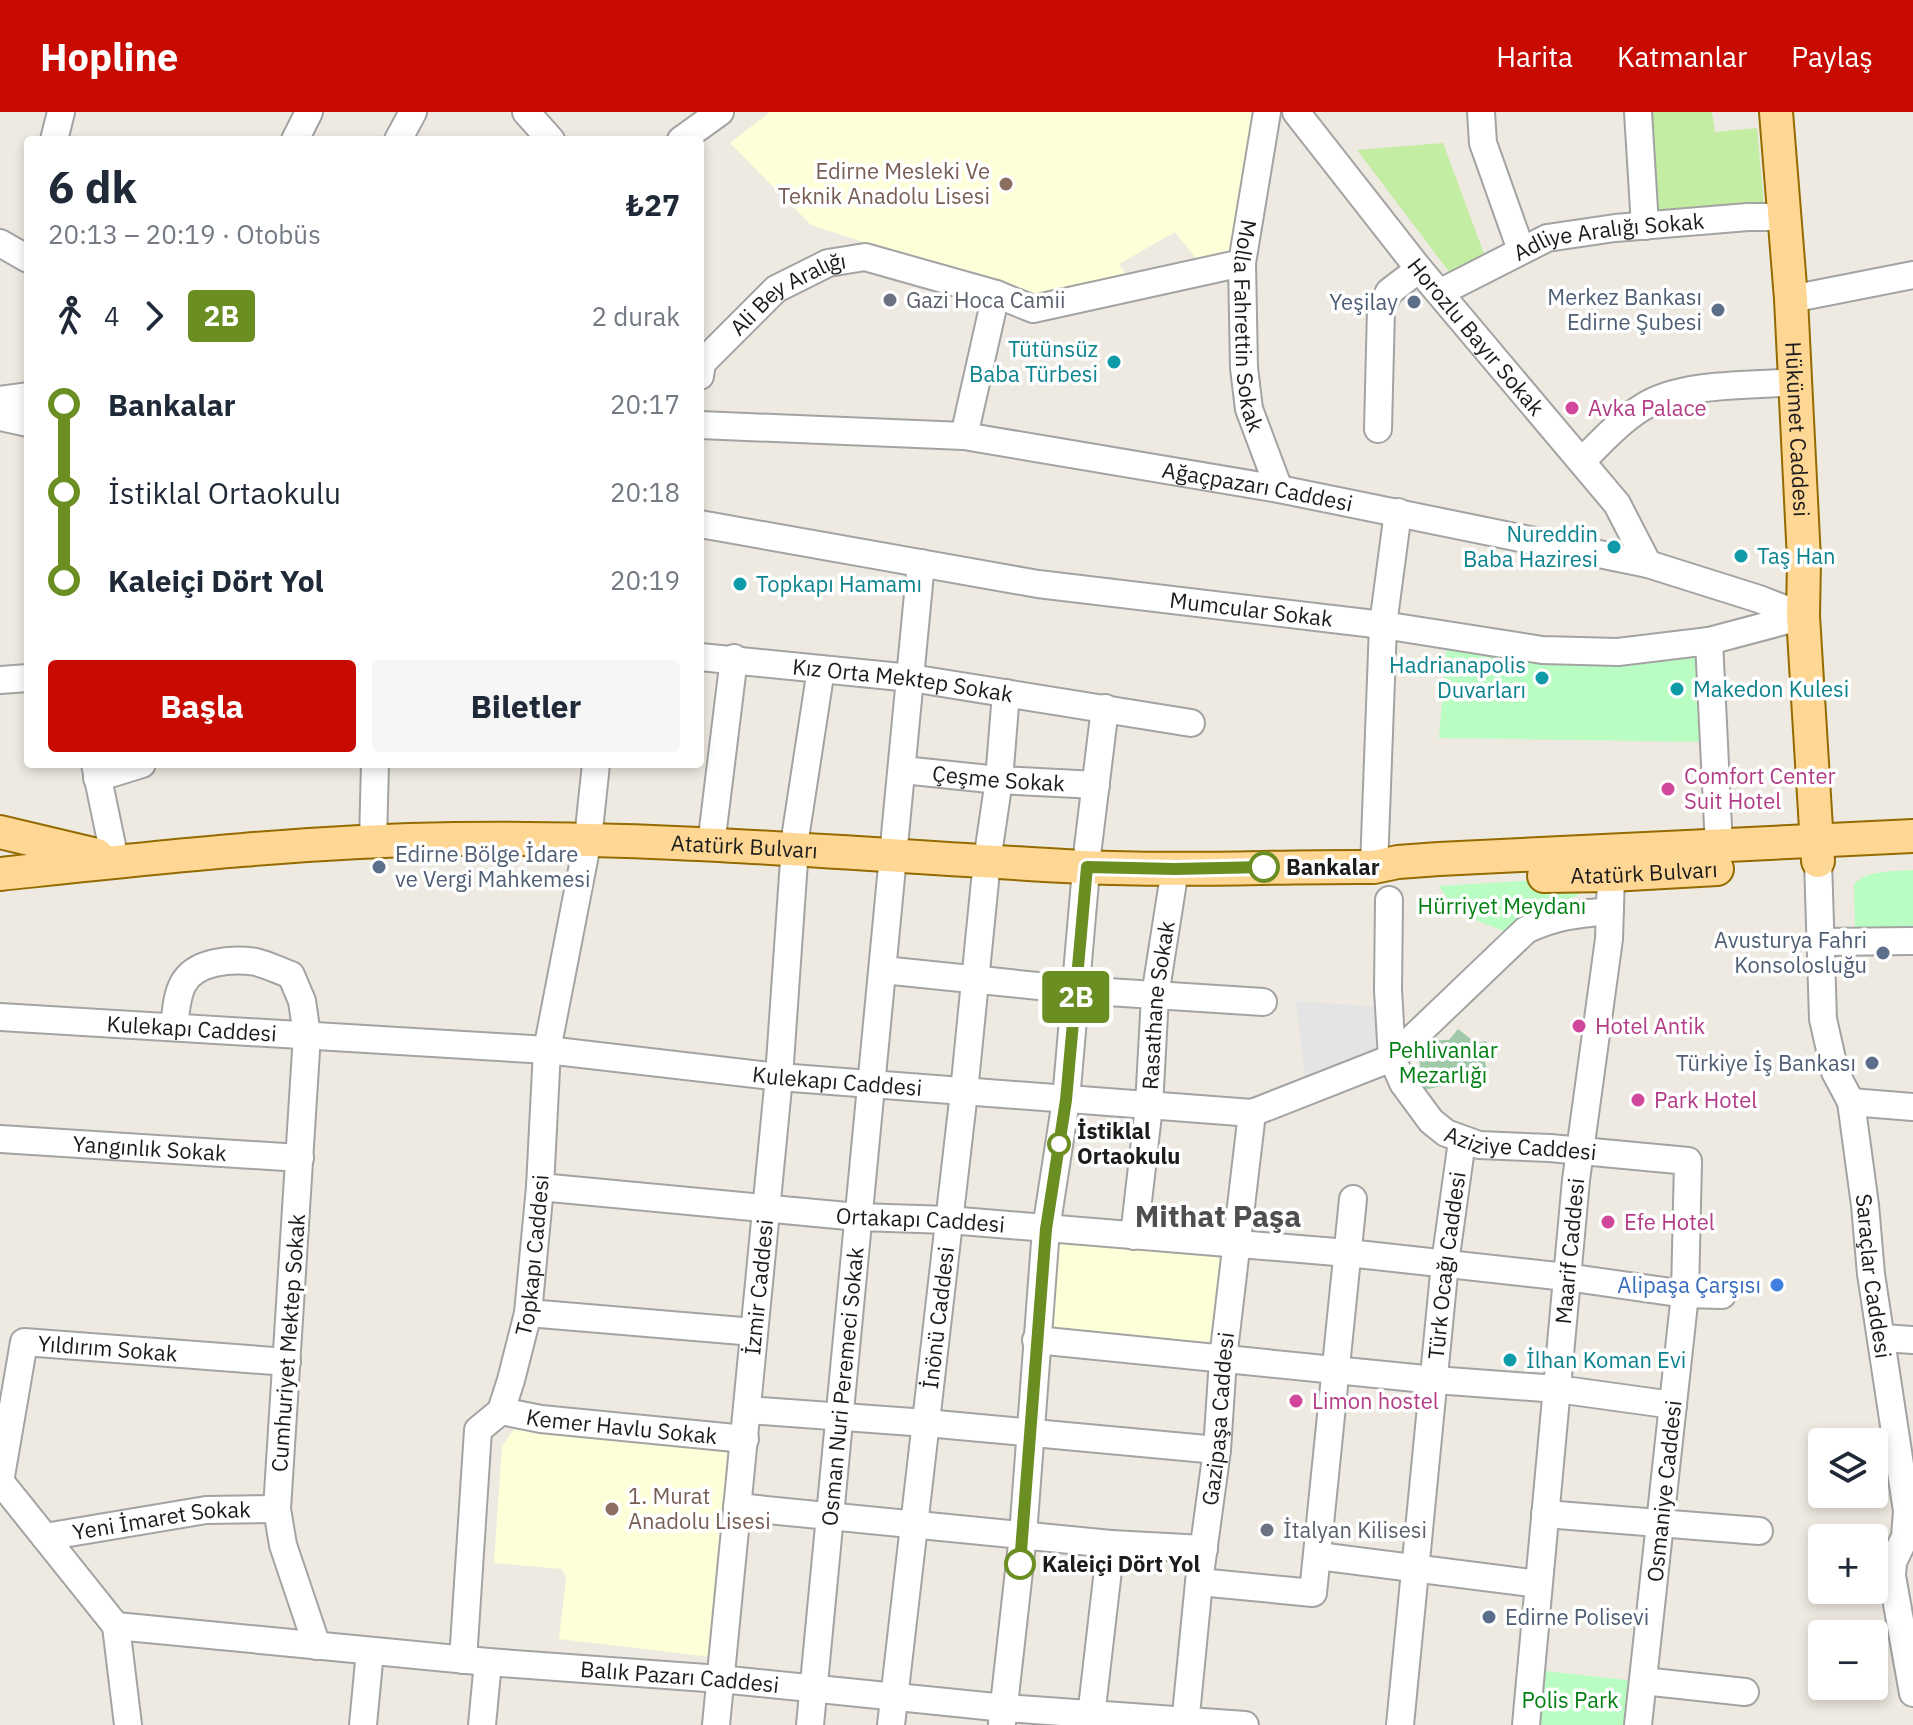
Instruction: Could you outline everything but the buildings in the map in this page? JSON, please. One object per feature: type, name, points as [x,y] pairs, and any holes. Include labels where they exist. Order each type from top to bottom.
[{"type":"main road","name":"Hükümet Caddesi","points":[[1776,112],[1791,299],[1804,560],[1803,616],[1817,851]]},
{"type":"main road","name":"Atatürk Bulvarı","points":[[0,832],[115,860]]},
{"type":"main road","name":"Atatürk Bulvarı","points":[[0,874],[115,860],[373,841],[588,839],[1087,867],[1374,867],[1397,877],[1817,851],[1913,836]]},
{"type":"main road","name":"Atatürk Bulvarı","points":[[1610,863],[1719,847],[1913,856]]},
{"type":"street","points":[[55,136],[61,112]]},
{"type":"street","points":[[297,136],[309,112]]},
{"type":"street","points":[[400,136],[413,112]]},
{"type":"street","points":[[526,112],[547,136]]},
{"type":"street","points":[[687,136],[720,112]]},
{"type":"street","name":"Molla Fahrettin Sokak","points":[[1267,112],[1242,263],[1244,368],[1249,409],[1279,489]]},
{"type":"street","name":"Horozlu Bayır Sokak","points":[[1296,112],[1419,269],[1617,504],[1648,564]]},
{"type":"street","points":[[1481,112],[1483,143],[1521,250]]},
{"type":"street","points":[[1638,112],[1645,226]]},
{"type":"street","name":"Adliye Aralığı Sokak","points":[[1441,292],[1547,238],[1645,226],[1785,217]]},
{"type":"street","points":[[0,243],[24,257]]},
{"type":"street","name":"Ali Bey Aralığı","points":[[704,363],[776,289],[828,263],[865,257],[996,294],[1033,309],[1242,263]]},
{"type":"street","points":[[1378,429],[1381,309],[1389,292],[1419,269]]},
{"type":"street","points":[[1791,299],[1913,275]]},
{"type":"street","points":[[964,436],[996,294]]},
{"type":"street","points":[[1582,461],[1625,420],[1663,396],[1685,391],[1795,382]]},
{"type":"street","points":[[0,400],[24,397]]},
{"type":"street","points":[[0,417],[24,422]]},
{"type":"street","name":"Ağaçpazarı Caddesi","points":[[704,425],[964,436],[1279,489],[1648,564],[1803,616]]},
{"type":"street","points":[[1374,867],[1383,625],[1398,512]]},
{"type":"street","name":"Mumcular Sokak","points":[[704,525],[1038,584],[1383,625],[1542,650],[1618,652],[1709,641],[1803,616]]},
{"type":"street","name":"Osman Nuri Peremeci Sokak","points":[[810,1725],[921,563]]},
{"type":"street","points":[[1709,641],[1719,847]]},
{"type":"street","name":"Kız Orta Mektep Sokak","points":[[704,657],[911,678],[1191,723]]},
{"type":"street","points":[[711,845],[734,658]]},
{"type":"street","name":"İzmir Caddesi","points":[[716,1725],[779,1077],[795,850],[821,669]]},
{"type":"street","points":[[0,680],[24,678]]},
{"type":"street","name":"İnönü Caddesi","points":[[891,1725],[964,1092],[987,861],[999,780],[1006,693]]},
{"type":"street","points":[[1003,1716],[1023,1535],[1046,1229],[1066,1100],[1105,708]]},
{"type":"street","points":[[373,841],[375,768]]},
{"type":"street","name":"Topkapı Caddesi","points":[[482,1725],[475,1661],[478,1430],[501,1411],[528,1313],[540,1187],[547,1050],[588,839],[596,768]]},
{"type":"street","name":"Çeşme Sokak","points":[[903,770],[999,780],[1096,785]]},
{"type":"street","points":[[96,771],[115,860]]},
{"type":"street","name":"Saraçlar Caddesi","points":[[1817,851],[1822,1004],[1827,1042],[1835,1072],[1851,1102],[1871,1274],[1907,1511],[1905,1537],[1893,1562],[1892,1576],[1913,1693]]},
{"type":"street","name":"Maarif Caddesi","points":[[1526,1725],[1579,1151],[1609,939],[1610,863]]},
{"type":"street","name":"Rasathane Sokak","points":[[1134,1236],[1149,1106],[1155,996],[1175,869]]},
{"type":"street","points":[[1389,900],[1388,990],[1392,1058]]},
{"type":"street","name":"Kulekapı Caddesi","points":[[0,1017],[547,1050],[779,1077],[1252,1113],[1392,1058],[1526,930],[1567,915],[1610,911]]},
{"type":"street","points":[[1820,942],[1913,941]]},
{"type":"street","name":"Cumhuriyet Mektep Sokak","points":[[174,1027],[184,982],[194,971],[213,963],[255,962],[291,975],[302,1001],[307,1035],[277,1509],[283,1545],[317,1646]]},
{"type":"street","points":[[883,970],[975,977],[1077,990],[1263,1002]]},
{"type":"street","name":"Aziziye Caddesi","points":[[1392,1058],[1403,1083],[1431,1121],[1462,1141],[1479,1145],[1688,1161]]},
{"type":"street","points":[[1851,1102],[1913,1107]]},
{"type":"street","name":"Gazipaşa Caddesi","points":[[1186,1722],[1252,1113]]},
{"type":"street","name":"Yangınlık Sokak","points":[[0,1139],[300,1158]]},
{"type":"street","name":"Türk Ocağı Caddesi","points":[[1400,1725],[1445,1263],[1462,1141]]},
{"type":"street","name":"Osmaniye Caddesi","points":[[1638,1725],[1685,1294],[1688,1161]]},
{"type":"street","name":"Ortakapı Caddesi","points":[[540,1187],[858,1217],[949,1220],[1348,1253],[1566,1277],[1685,1294],[1722,1295]]},
{"type":"street","points":[[1199,1582],[1313,1593],[1353,1199]]},
{"type":"street","points":[[528,1313],[754,1332]]},
{"type":"street","points":[[1882,1338],[1913,1340]]},
{"type":"street","points":[[1036,1340],[1435,1380],[1557,1389],[1673,1405]]},
{"type":"street","name":"Yıldırım Sokak","points":[[0,1482],[24,1342],[287,1362]]},
{"type":"street","points":[[748,1410],[1217,1450]]},
{"type":"street","name":"Kemer Havlu Sokak","points":[[501,1411],[541,1419],[745,1439]]},
{"type":"street","points":[[0,1482],[116,1626],[128,1725]]},
{"type":"street","points":[[737,1507],[1111,1544],[1204,1549]]},
{"type":"street","name":"Yeni İmaret Sokak","points":[[45,1537],[206,1510],[277,1509]]},
{"type":"street","points":[[1545,1514],[1759,1531]]},
{"type":"street","points":[[1091,1719],[1111,1544]]},
{"type":"street","points":[[1318,1556],[1538,1584]]},
{"type":"street","name":"Balık Pazarı Caddesi","points":[[116,1626],[475,1661],[894,1695],[1003,1716],[1245,1725]]},
{"type":"street","points":[[363,1725],[370,1651]]},
{"type":"street","points":[[1643,1681],[1745,1692]]},
{"type":"shaded area","name":"Edirne Mesleki Ve Teknik Anadolu Lisesi","points":[[770,112],[1255,112],[1230,253],[1198,261],[1175,232],[1119,264],[1127,277],[1035,298],[811,225],[730,143]]},
{"type":"shaded area","points":[[1296,1001],[1382,1007],[1388,1054],[1306,1087]]},
{"type":"shaded area","points":[[1055,1242],[1223,1258],[1215,1354],[1044,1334]]},
{"type":"shaded area","name":"1. Murat Anadolu Lisesi","points":[[516,1427],[723,1444],[732,1454],[712,1657],[559,1639],[566,1579],[562,1569],[494,1563],[502,1446]]},
{"type":"green space","points":[[1645,112],[1712,112],[1715,132],[1757,128],[1764,205],[1654,214]]},
{"type":"green space","points":[[1443,143],[1486,259],[1450,273],[1357,150]]},
{"type":"green space","points":[[1447,643],[1704,650],[1708,742],[1439,738]]},
{"type":"green space","points":[[1913,870],[1913,930],[1855,931],[1854,884],[1874,874]]},
{"type":"green space","name":"Hürriyet Meydanı","points":[[1590,877],[1577,896],[1543,906],[1504,931],[1457,913],[1439,886]]},
{"type":"green space","name":"Pehlivanlar Mezarlığı","points":[[1458,1029],[1476,1043],[1486,1041],[1491,1051],[1483,1055],[1489,1077],[1423,1090],[1417,1041],[1449,1040]]},
{"type":"green space","name":"Polis Park","points":[[1545,1671],[1635,1681],[1630,1725],[1539,1725]]},
{"type":"bus line","name":"2B","points":[[1020,1564],[1046,1229],[1066,1100],[1087,867],[1264,867]]},
{"type":"place","name":"Edirne Mesleki Ve Teknik Anadolu Lisesi","points":[[1006,184]]},
{"type":"place","name":"Gazi Hoca Camii","points":[[890,300]]},
{"type":"place","name":"Yeşilay","points":[[1414,302]]},
{"type":"place","name":"Merkez Bankası Edirne Şubesi","points":[[1718,310]]},
{"type":"place","name":"Tütünsüz Baba Türbesi","points":[[1114,362]]},
{"type":"place","name":"Avka Palace","points":[[1572,408]]},
{"type":"place","name":"Nureddin Baba Haziresi","points":[[1614,547]]},
{"type":"place","name":"Taş Han","points":[[1741,556]]},
{"type":"place","name":"Topkapı Hamamı","points":[[740,584]]},
{"type":"place","name":"Hadrianapolis Duvarları","points":[[1542,678]]},
{"type":"place","name":"Makedon Kulesi","points":[[1677,689]]},
{"type":"place","name":"Comfort Center Suit Hotel","points":[[1668,789]]},
{"type":"place","name":"Edirne Bölge İdare ve Vergi Mahkemesi","points":[[379,867]]},
{"type":"place","name":"Bankalar","points":[[1264,867]]},
{"type":"place","name":"Avusturya Fahri Konsolosluğu","points":[[1883,953]]},
{"type":"place","name":"Hotel Antik","points":[[1579,1026]]},
{"type":"place","name":"Türkiye İş Bankası","points":[[1872,1063]]},
{"type":"place","name":"Park Hotel","points":[[1638,1100]]},
{"type":"place","name":"İstiklal Ortaokulu","points":[[1059,1144]]},
{"type":"place","name":"Efe Hotel","points":[[1608,1222]]},
{"type":"place","name":"Alipaşa Çarşısı","points":[[1777,1285]]},
{"type":"place","name":"İlhan Koman Evi","points":[[1510,1360]]},
{"type":"place","name":"Limon hostel","points":[[1296,1401]]},
{"type":"place","name":"1. Murat Anadolu Lisesi","points":[[612,1509]]},
{"type":"place","name":"İtalyan Kilisesi","points":[[1267,1530]]},
{"type":"place","name":"Kaleiçi Dört Yol","points":[[1020,1564]]},
{"type":"place","name":"Edirne Polisevi","points":[[1489,1617]]},
{"type":"district","name":"Mithat Paşa","points":[[1218,1217]]}]
